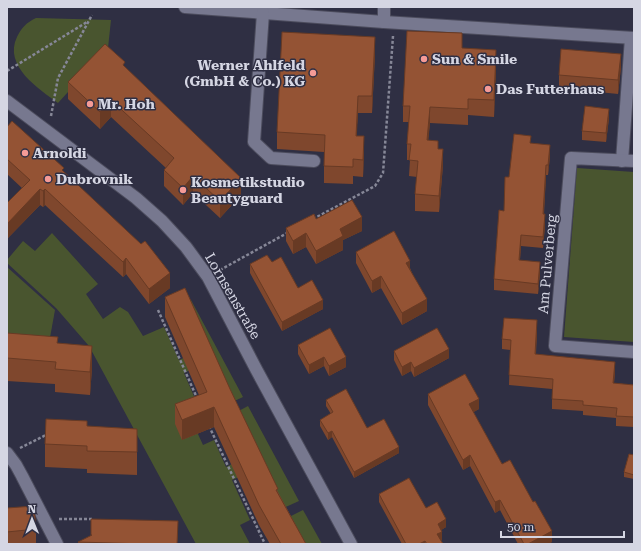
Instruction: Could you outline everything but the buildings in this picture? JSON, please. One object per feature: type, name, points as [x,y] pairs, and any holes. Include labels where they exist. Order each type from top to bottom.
[{"type":"street","points":[[185,7],[384,22],[633,38]]},
{"type":"street","points":[[384,7],[384,22]]},
{"type":"street","points":[[263,13],[254,142],[272,158],[314,161]]},
{"type":"street","name":"Am Pulverberg","points":[[633,38],[628,161],[571,158],[555,346],[634,352]]},
{"type":"street","name":"Lornsenstraße","points":[[7,101],[136,198],[162,221],[186,247],[208,276],[256,370],[351,544]]},
{"type":"street","points":[[12,451],[19,470],[57,544]]},
{"type":"path","points":[[51,117],[58,78],[92,15]]},
{"type":"path","points":[[7,71],[88,21]]},
{"type":"path","points":[[312,220],[375,186],[384,173],[393,35]]},
{"type":"path","points":[[217,271],[291,231]]},
{"type":"path","points":[[158,310],[197,398]]},
{"type":"path","points":[[206,420],[265,544]]},
{"type":"path","points":[[12,451],[51,432]]},
{"type":"path","points":[[43,518],[101,520]]},
{"type":"green space","points":[[36,18],[111,20],[108,48],[58,103],[25,76],[15,58],[14,48],[17,37],[25,26]]},
{"type":"green space","points":[[577,168],[634,172],[634,342],[564,337]]},
{"type":"green space","points":[[52,233],[98,284],[86,294],[103,319],[120,307],[128,312],[143,336],[164,327],[179,360],[203,349],[183,304],[191,300],[243,397],[228,404],[209,361],[184,373],[196,401],[185,406],[203,445],[214,440],[226,467],[252,454],[233,414],[248,406],[299,501],[279,510],[258,468],[232,480],[250,520],[240,525],[250,544],[196,544],[89,346],[56,308],[7,263],[7,260],[23,241],[35,251]]},
{"type":"green space","points":[[7,267],[55,310],[49,343],[7,335]]},
{"type":"green space","points":[[303,510],[322,544],[296,544],[283,520]]},
{"type":"place","name":"Sun & Smile","points":[[424,59]]},
{"type":"place","name":"Werner Ahlfeld (GmbH & Co.) KG","points":[[313,73]]},
{"type":"place","name":"Das Futterhaus","points":[[488,89]]},
{"type":"place","name":"Mr. Hoh","points":[[90,104]]},
{"type":"place","name":"Arnoldi","points":[[25,153]]},
{"type":"place","name":"Dubrovnik","points":[[48,179]]},
{"type":"place","name":"Kosmetikstudio Beautyguard","points":[[183,190]]}]
